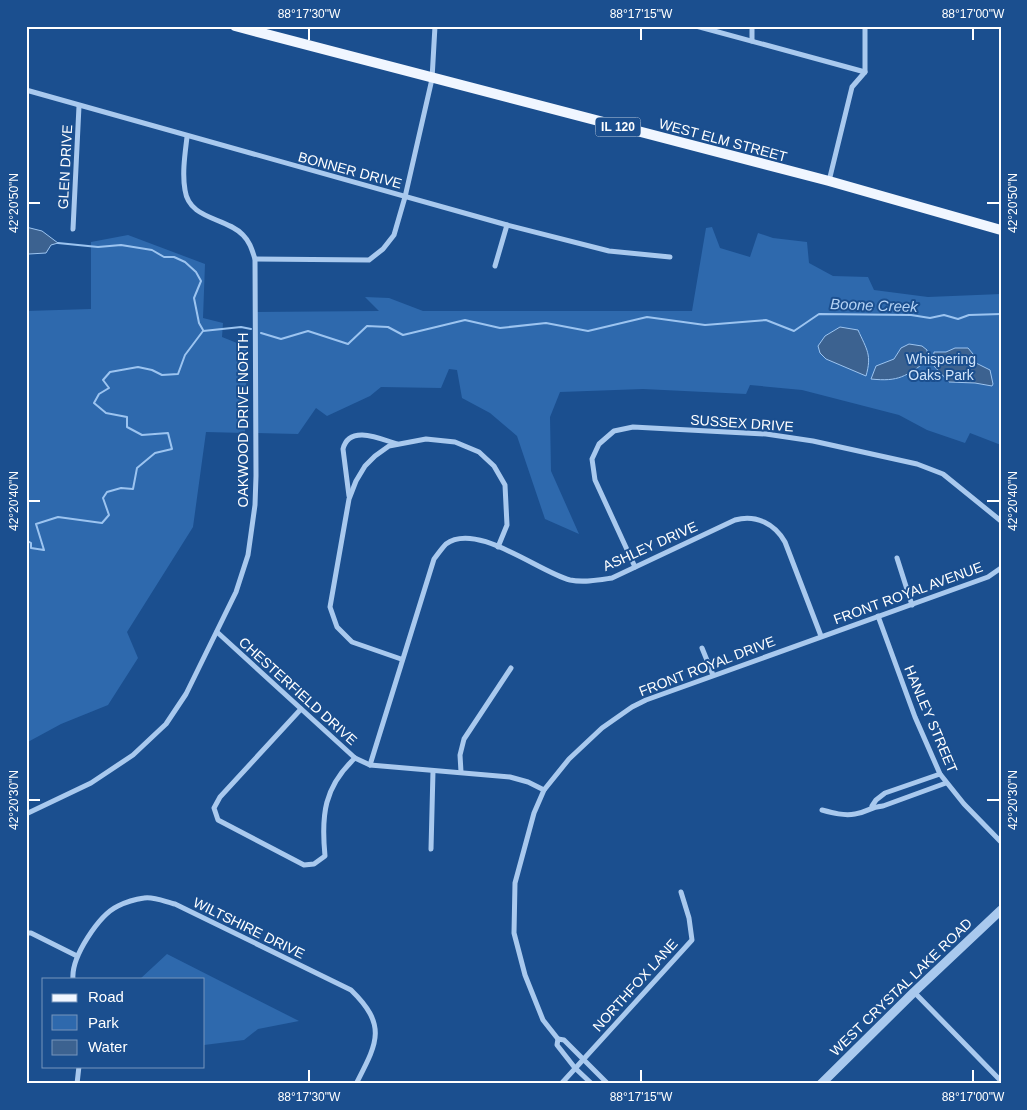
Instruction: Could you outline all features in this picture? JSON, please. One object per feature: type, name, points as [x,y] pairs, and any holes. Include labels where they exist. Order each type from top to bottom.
[{"type":"main road","name":"WEST ELM STREET","points":[[235,26],[432,79],[829,181],[1001,230]]},
{"type":"street","points":[[187,136],[185,192],[194,210],[241,232],[250,245],[255,259],[368,260],[383,249],[394,235],[405,197],[432,79],[435,26]]},
{"type":"street","points":[[696,26],[865,72]]},
{"type":"street","points":[[752,26],[752,41]]},
{"type":"street","points":[[829,181],[852,87],[865,72],[865,26]]},
{"type":"street","name":"BONNER DRIVE","points":[[26,90],[405,197],[609,252],[670,257]]},
{"type":"street","name":"GLEN DRIVE","points":[[73,229],[79,106]]},
{"type":"street","points":[[495,266],[508,225]]},
{"type":"street","name":"OAKWOOD DRIVE NORTH","points":[[26,814],[91,783],[133,755],[166,724],[186,694],[236,592],[248,555],[255,504],[255,259]]},
{"type":"street","name":"SUSSEX DRIVE","points":[[635,567],[595,480],[592,459],[599,444],[614,431],[633,427],[766,434],[813,441],[917,464],[943,474],[1001,522]]},
{"type":"street","points":[[349,499],[343,449],[345,441],[358,435],[397,444]]},
{"type":"street","points":[[402,659],[352,642],[337,627],[330,608],[349,499],[356,481],[365,466],[383,450],[397,444],[426,439],[455,442],[479,452],[494,466],[505,485],[507,525],[498,547]]},
{"type":"street","name":"ASHLEY DRIVE","points":[[370,765],[434,559],[447,543],[467,537],[485,540],[571,580],[593,581],[612,578],[736,520],[750,518],[761,520],[775,529],[785,542],[821,636]]},
{"type":"street","points":[[897,558],[912,604]]},
{"type":"street","name":"FRONT ROYAL AVENUE","points":[[821,636],[988,577],[1001,568]]},
{"type":"street","name":"HANLEY STREET","points":[[878,616],[915,717],[940,774],[946,783],[1001,842]]},
{"type":"street","name":"CHESTERFIELD DRIVE","points":[[216,632],[355,758],[370,765],[510,776],[544,790]]},
{"type":"street","name":"FRONT ROYAL DRIVE","points":[[558,1039],[543,1020],[525,975],[514,933],[515,883],[534,813],[544,790],[569,759],[602,728],[632,707],[646,700],[821,636]]},
{"type":"street","points":[[702,648],[713,675]]},
{"type":"street","points":[[461,772],[460,755],[464,739],[511,668]]},
{"type":"street","points":[[301,709],[220,797],[214,808],[218,820],[304,865],[314,864],[325,856],[322,835],[323,812],[330,792],[342,770],[355,758]]},
{"type":"street","points":[[431,849],[433,771]]},
{"type":"street","points":[[872,806],[885,793],[940,774]]},
{"type":"street","points":[[822,810],[843,815],[857,814],[872,806],[883,806],[946,783]]},
{"type":"street","name":"NORTHFOX LANE","points":[[582,1060],[692,940],[689,918],[681,892]]},
{"type":"street","name":"WILTSHIRE DRIVE","points":[[73,978],[72,972],[77,956],[94,928],[117,906],[147,897],[175,904],[351,990],[365,1004],[373,1018],[376,1034],[374,1047],[356,1084]]},
{"type":"street","name":"WEST CRYSTAL LAKE ROAD","points":[[821,1084],[914,992],[1001,910]]},
{"type":"street","points":[[26,933],[31,933],[77,956]]},
{"type":"street","points":[[914,992],[1001,1081]]},
{"type":"street","points":[[592,1084],[575,1068],[557,1045],[558,1039],[564,1040],[608,1084]]},
{"type":"street","points":[[561,1084],[582,1060]]},
{"type":"street","points":[[77,1084],[79,1068]]},
{"type":"green space","name":"Whispering Oaks Park","points":[[712,227],[720,248],[750,257],[758,233],[773,238],[807,242],[809,263],[833,276],[868,277],[874,290],[928,297],[1001,294],[1001,445],[970,433],[965,443],[927,430],[899,415],[802,390],[750,385],[746,394],[643,389],[560,392],[550,417],[551,471],[579,534],[545,519],[517,436],[490,413],[462,398],[457,370],[449,369],[441,388],[381,387],[370,396],[327,416],[316,408],[298,434],[256,433],[254,312],[379,311],[365,297],[389,298],[423,311],[692,311],[706,228]]},
{"type":"green space","points":[[128,235],[205,264],[203,318],[223,323],[222,337],[247,347],[245,433],[206,432],[193,527],[127,632],[138,658],[108,705],[61,724],[26,743],[26,311],[91,309],[91,242]]},
{"type":"green space","points":[[167,954],[299,1021],[258,1029],[244,1040],[205,1045],[205,978],[141,978]]},
{"type":"water","points":[[26,227],[42,231],[58,243],[51,245],[46,253],[29,254],[26,252]]},
{"type":"water","points":[[840,327],[858,330],[868,357],[869,363],[866,376],[826,359],[820,353],[818,346],[825,336]]},
{"type":"water","points":[[909,344],[922,346],[927,350],[927,361],[902,377],[889,380],[871,379],[876,366],[894,359],[901,348]]},
{"type":"water","points":[[955,348],[968,348],[973,354],[976,363],[990,370],[992,386],[949,382],[933,365],[934,352],[946,352]]},
{"type":"waterway","points":[[58,243],[98,247],[121,245],[152,250],[164,257],[174,257],[185,262],[196,272],[201,281],[194,298],[199,323],[203,330]]},
{"type":"waterway","name":"Boone Creek","points":[[261,333],[281,339],[308,331],[348,344],[367,326],[388,327],[403,335],[465,320],[500,328],[546,323],[588,331],[647,317],[705,325],[766,320],[794,331],[819,314],[911,315],[930,318],[944,315],[958,319],[969,315],[1001,314]]},
{"type":"waterway","name":"Boone Creek","points":[[26,540],[31,543],[31,548],[44,550],[36,524],[58,517],[102,523],[109,515],[103,498],[107,492],[121,488],[133,489],[137,468],[155,453],[172,449],[168,433],[142,435],[127,427],[127,417],[106,413],[94,403],[99,394],[109,388],[103,380],[110,372],[138,367],[152,370],[162,375],[178,374],[185,355],[203,331],[241,327],[251,329]]}]
